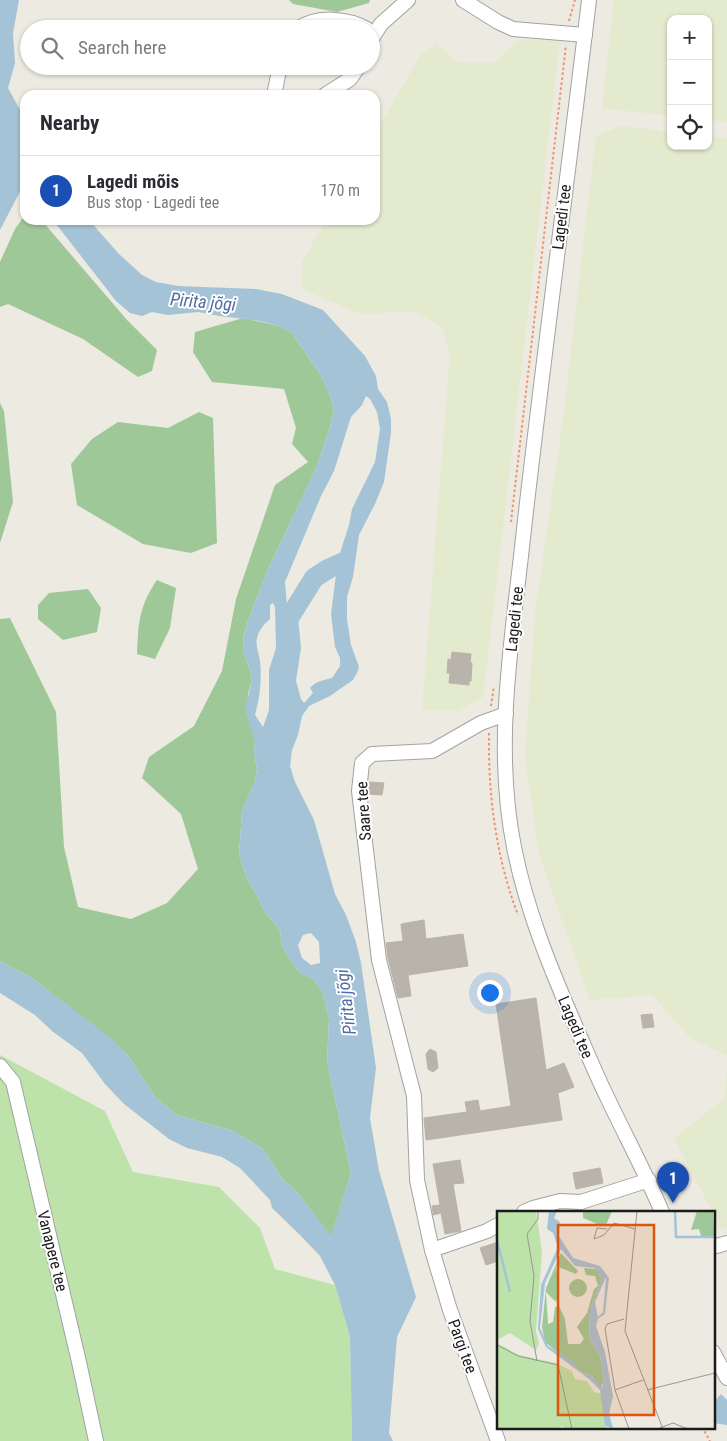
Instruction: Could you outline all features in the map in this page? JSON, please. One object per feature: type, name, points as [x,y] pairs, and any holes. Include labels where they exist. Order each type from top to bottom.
[{"type":"street","points":[[380,25],[408,0]]},
{"type":"street","points":[[463,0],[498,22],[513,28],[585,35]]},
{"type":"street","name":"Lagedi tee","points":[[589,0],[535,429],[508,673],[505,762],[507,806],[524,890],[554,976],[606,1097],[662,1211]]},
{"type":"street","points":[[275,90],[278,75]]},
{"type":"street","points":[[333,90],[353,75]]},
{"type":"street","name":"Saare tee","points":[[416,1159],[414,1096],[379,960],[359,791],[362,763],[372,754],[432,750],[490,719],[506,714]]},
{"type":"street","name":"Vanapere tee","points":[[0,1066],[13,1082],[77,1352],[96,1441]]},
{"type":"street","name":"Pargi tee","points":[[416,1159],[417,1180],[432,1250],[450,1310],[498,1441]]},
{"type":"street","points":[[526,1211],[560,1201],[581,1202],[648,1180]]},
{"type":"street","points":[[432,1250],[487,1231],[497,1226]]},
{"type":"street","points":[[714,1247],[727,1243]]},
{"type":"street","points":[[714,1354],[727,1378]]},
{"type":"path","points":[[511,522],[569,20],[575,0]]},
{"type":"path","points":[[494,684],[490,719],[489,761],[493,821],[509,892],[519,918]]},
{"type":"path","points":[[703,1428],[710,1441]]},
{"type":"green space","points":[[289,0],[370,0],[369,3],[337,12],[293,4]]},
{"type":"green space","points":[[614,0],[727,0],[727,122],[712,120],[712,15],[667,15],[667,116],[602,108]]},
{"type":"green space","points":[[560,39],[483,697],[457,711],[422,711],[450,354],[442,327],[414,311],[360,314],[302,289],[302,262],[323,225],[380,225],[380,125],[420,56],[436,44],[458,62],[494,63],[517,41]]},
{"type":"green space","points":[[621,126],[667,132],[667,150],[712,150],[712,136],[727,138],[727,1055],[691,1039],[652,995],[590,1000],[539,854],[525,757],[535,614],[563,420],[596,136]]},
{"type":"green space","points":[[20,222],[20,225],[46,225],[127,320],[157,350],[152,371],[138,377],[83,339],[8,304],[0,307],[0,262]]},
{"type":"green space","points":[[243,318],[279,326],[292,333],[321,376],[334,409],[316,469],[268,569],[243,639],[244,653],[252,681],[248,694],[257,769],[254,784],[242,811],[239,855],[247,878],[265,912],[280,930],[282,947],[299,972],[313,979],[323,992],[329,1019],[327,1061],[351,1173],[331,1237],[297,1192],[283,1180],[263,1149],[233,1131],[177,1115],[155,1097],[129,1057],[112,1040],[32,978],[0,961],[0,619],[10,618],[56,712],[64,847],[78,907],[131,919],[167,903],[198,869],[181,814],[142,778],[149,757],[194,726],[222,671],[236,599],[275,485],[308,462],[292,444],[296,428],[284,389],[212,382],[193,352],[195,332]]},
{"type":"green space","points":[[0,403],[4,411],[13,502],[0,543]]},
{"type":"green space","points":[[199,412],[213,418],[217,543],[191,553],[143,544],[77,505],[71,464],[92,439],[118,422],[168,428]]},
{"type":"green space","points":[[157,580],[176,588],[170,628],[155,659],[137,654],[138,633],[143,607]]},
{"type":"green space","points":[[88,589],[101,608],[97,632],[63,640],[38,619],[38,605],[49,593]]},
{"type":"green space","points":[[0,1055],[105,1111],[133,1172],[219,1187],[260,1228],[275,1269],[335,1285],[350,1337],[352,1441],[0,1441]]},
{"type":"green space","points":[[727,1070],[727,1228],[721,1229],[714,1215],[714,1211],[712,1211],[674,1138],[725,1098]]},
{"type":"water","points":[[0,0],[19,0],[13,33],[15,63],[8,88],[20,110],[20,192],[0,230]]},
{"type":"water","points":[[57,225],[93,225],[118,253],[142,275],[156,282],[178,286],[256,289],[282,294],[323,310],[365,356],[376,376],[378,389],[387,402],[391,419],[391,433],[384,482],[359,535],[353,577],[347,597],[347,619],[351,645],[359,667],[353,680],[330,696],[309,706],[302,716],[298,735],[292,750],[290,766],[295,782],[314,820],[335,894],[346,915],[361,963],[376,1068],[370,1118],[379,1171],[416,1297],[397,1337],[389,1433],[393,1441],[352,1441],[350,1337],[335,1285],[320,1256],[272,1208],[270,1200],[240,1168],[222,1157],[187,1148],[169,1139],[124,1104],[105,1084],[82,1053],[52,1031],[35,1015],[0,993],[0,961],[32,978],[112,1039],[129,1057],[155,1097],[177,1115],[233,1131],[263,1149],[283,1180],[297,1192],[331,1236],[351,1173],[327,1061],[329,1019],[323,992],[313,979],[299,972],[282,947],[280,930],[265,912],[247,878],[239,855],[242,811],[254,784],[257,769],[254,752],[255,741],[245,709],[252,681],[244,653],[243,640],[248,621],[268,569],[316,469],[334,409],[321,376],[292,333],[279,326],[259,321],[198,312],[168,315],[152,312],[142,316],[130,313],[116,301]],"holes":[[[366,396],[370,399],[377,412],[380,429],[375,462],[352,509],[338,559],[331,614],[335,647],[340,658],[340,666],[332,678],[317,682],[310,688],[313,693],[304,703],[296,681],[301,648],[298,618],[287,606],[285,582],[321,496],[334,471],[351,417],[362,405]],[[273,603],[275,607],[276,648],[269,670],[269,710],[263,727],[255,715],[261,675],[257,641],[260,630],[270,619],[270,605]],[[311,933],[319,942],[320,963],[311,965],[302,958],[298,945],[303,935]]]},
{"type":"water","points":[[721,1394],[727,1400],[727,1425],[714,1423],[714,1402]]},
{"type":"building","points":[[452,652],[471,654],[471,681],[469,681],[469,685],[449,683],[450,673],[447,673],[448,659],[451,660]]},
{"type":"building","points":[[369,782],[384,783],[382,795],[368,794]]},
{"type":"building","points":[[424,920],[426,939],[463,934],[468,966],[408,975],[411,996],[398,998],[386,943],[403,941],[401,924]]},
{"type":"building","points":[[536,998],[546,1070],[564,1063],[574,1087],[558,1093],[562,1120],[426,1140],[424,1118],[467,1112],[465,1102],[478,1100],[480,1111],[511,1106],[496,1004]]},
{"type":"building","points":[[652,1014],[654,1027],[643,1028],[641,1015]]},
{"type":"building","points":[[430,1049],[436,1052],[438,1068],[433,1072],[428,1069],[426,1054]]},
{"type":"building","points":[[460,1160],[464,1183],[453,1184],[461,1231],[445,1234],[441,1213],[433,1215],[432,1206],[440,1205],[433,1164]]},
{"type":"building","points":[[600,1168],[603,1183],[576,1189],[573,1173]]},
{"type":"building","points":[[497,1242],[497,1261],[486,1265],[480,1248]]},
{"type":"waterway","name":"Pirita jõgi","points":[[286,623],[314,578],[341,563]]},
{"type":"place","name":"Lagedi mõis","points":[[673,1203]]}]
